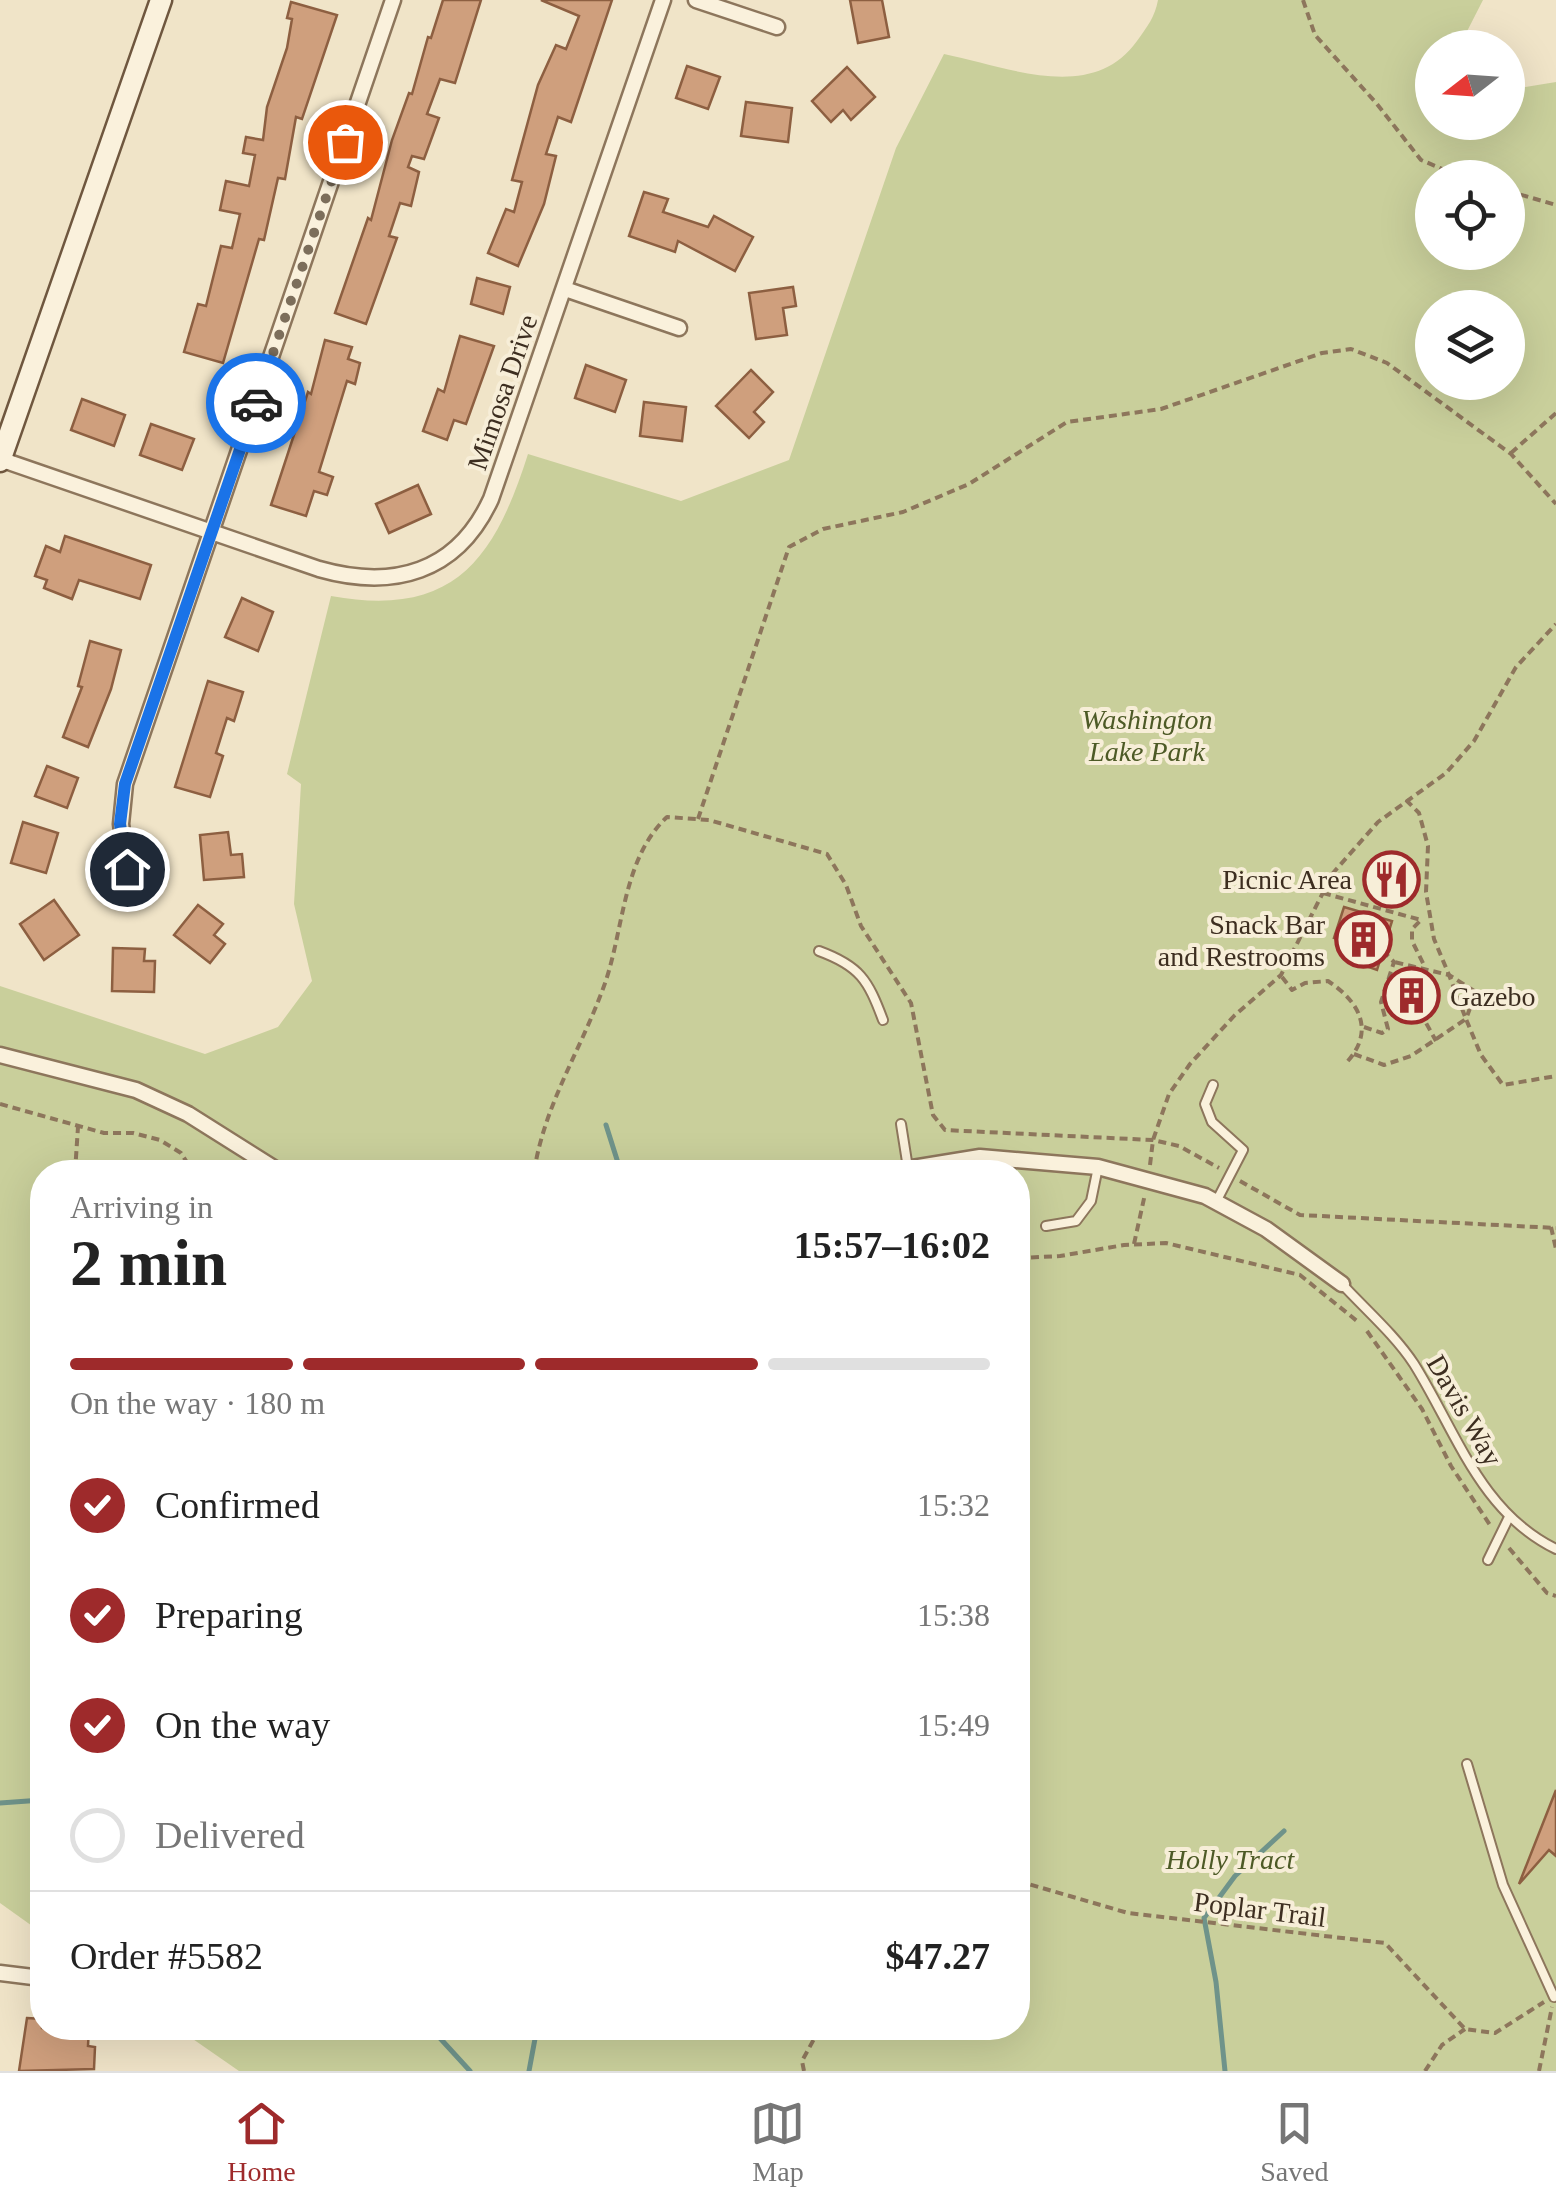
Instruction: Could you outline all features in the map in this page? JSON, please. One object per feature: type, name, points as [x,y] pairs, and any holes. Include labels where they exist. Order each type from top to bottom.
[{"type":"main road","points":[[0,460],[161,0]]},
{"type":"street","points":[[127,869],[120,824],[125,784],[393,0]]},
{"type":"street","name":"Mimosa Drive","points":[[0,460],[319,569],[372,579],[415,572],[456,549],[476,526],[491,499],[663,0]]},
{"type":"street","points":[[696,0],[777,27]]},
{"type":"street","points":[[565,289],[679,328]]},
{"type":"street","points":[[0,1055],[136,1090],[188,1114],[261,1160]]},
{"type":"street","points":[[960,1160],[1015,1160]]},
{"type":"street","points":[[1030,1161],[1098,1167],[1216,1202],[1266,1229],[1342,1284]]},
{"type":"street","points":[[0,1973],[30,1977]]},
{"type":"lane","points":[[819,951],[849,962],[870,986],[884,1020]]},
{"type":"lane","points":[[1213,1085],[1205,1104],[1212,1122],[1243,1150],[1216,1202]]},
{"type":"lane","points":[[901,1124],[907,1160]]},
{"type":"lane","points":[[1046,1226],[1076,1221],[1091,1201],[1098,1167]]},
{"type":"lane","name":"Davis Way","points":[[1342,1284],[1412,1360],[1480,1482],[1509,1517],[1556,1549]]},
{"type":"lane","points":[[1488,1560],[1509,1517]]},
{"type":"lane","points":[[1468,1764],[1503,1886],[1554,1997]]},
{"type":"path","points":[[1303,0],[1316,35],[1378,104],[1421,160]]},
{"type":"path","points":[[1525,196],[1556,205]]},
{"type":"path","points":[[698,820],[789,547],[822,530],[904,512],[952,492],[1002,466],[1067,422],[1161,409],[1322,354],[1351,349],[1387,363],[1510,454],[1556,504]]},
{"type":"path","points":[[1510,454],[1556,413]]},
{"type":"path","points":[[1153,1140],[1169,1094],[1190,1064],[1234,1016],[1280,976],[1323,893],[1353,846],[1406,800],[1446,773],[1474,741],[1516,667],[1556,624]]},
{"type":"path","points":[[1406,800],[1419,813],[1428,846],[1426,892],[1430,922],[1481,1055],[1503,1085],[1556,1076]]},
{"type":"path","points":[[536,1160],[541,1129],[604,985],[647,836],[667,817],[698,820],[827,854],[846,885],[861,926],[911,1002],[933,1116],[946,1130],[1153,1140],[1180,1146],[1300,1215],[1554,1228],[1556,1249]]},
{"type":"path","points":[[1323,893],[1430,922]]},
{"type":"path","points":[[1421,920],[1412,929],[1412,941],[1425,967]]},
{"type":"path","points":[[1354,1054],[1384,1065],[1436,1041],[1466,1019],[1476,992],[1449,975],[1394,962],[1383,951]]},
{"type":"path","points":[[1364,1027],[1382,1033],[1388,1029],[1380,1002],[1394,962]]},
{"type":"path","points":[[1280,976],[1292,990],[1305,983],[1328,980],[1350,1000],[1364,1027],[1362,1040],[1347,1062]]},
{"type":"path","points":[[1420,1012],[1436,1041]]},
{"type":"path","points":[[0,1104],[78,1126],[160,1140],[185,1160]]},
{"type":"path","points":[[76,1160],[78,1126]]},
{"type":"path","points":[[1030,1257],[1166,1243],[1300,1276],[1364,1326],[1422,1409],[1451,1466],[1500,1537],[1547,1593],[1556,1596]]},
{"type":"path","name":"Poplar Trail","points":[[1030,1884],[1128,1913],[1385,1944],[1465,2030]]},
{"type":"path","points":[[1425,2071],[1442,2046],[1465,2030],[1495,2034],[1554,1997]]},
{"type":"path","points":[[1539,2071],[1554,1997]]},
{"type":"path","points":[[804,2071],[802,2061],[813,2040]]},
{"type":"green space","points":[[1158,0],[1483,0],[1468,30],[1415,30],[1415,140],[1525,140],[1525,87],[1556,82],[1556,2071],[239,2071],[194,2040],[1030,2040],[1030,1160],[30,1160],[30,1924],[0,1903],[0,986],[205,1054],[278,1027],[312,981],[294,904],[301,784],[287,774],[331,596],[373,601],[408,598],[438,589],[462,573],[483,552],[500,524],[528,454],[681,501],[789,460],[896,148],[944,54],[1021,72],[1073,76],[1097,71],[1118,60],[1137,41]]},
{"type":"building","points":[[443,0],[481,0],[455,83],[440,79],[427,114],[439,118],[424,159],[412,156],[408,167],[419,172],[411,206],[400,203],[389,236],[397,238],[366,324],[335,313],[368,218],[371,220],[392,140],[409,93],[412,94]]},
{"type":"building","points":[[541,0],[612,0],[571,122],[558,117],[546,154],[556,156],[544,204],[518,266],[488,253],[506,209],[514,212],[522,182],[512,180],[538,85],[556,45],[566,49],[579,16]]},
{"type":"building","points":[[850,0],[882,0],[889,37],[858,43]]},
{"type":"building","points":[[291,2],[337,15],[302,119],[296,117],[285,179],[278,178],[264,240],[259,239],[223,363],[184,352],[198,304],[206,306],[221,246],[232,248],[240,214],[220,210],[226,181],[249,186],[255,155],[243,153],[246,137],[263,140],[267,107],[287,48]]},
{"type":"building","points":[[687,66],[720,77],[708,109],[676,98]]},
{"type":"building","points":[[847,67],[875,97],[851,120],[843,110],[831,122],[812,101]]},
{"type":"building","points":[[746,102],[792,108],[788,142],[741,136]]},
{"type":"building","points":[[644,192],[668,199],[663,212],[708,227],[714,216],[753,237],[735,271],[678,241],[675,252],[629,236]]},
{"type":"building","points":[[477,278],[510,287],[503,314],[471,304]]},
{"type":"building","points":[[793,287],[796,306],[783,308],[787,335],[756,339],[749,293]]},
{"type":"building","points":[[460,336],[494,346],[466,424],[454,420],[447,440],[423,431],[438,389],[444,392]]},
{"type":"building","points":[[325,340],[352,347],[348,359],[360,363],[355,384],[347,381],[319,472],[333,477],[327,495],[314,491],[306,516],[271,505],[308,392],[311,394]]},
{"type":"building","points":[[586,365],[626,380],[615,412],[575,398]]},
{"type":"building","points":[[751,370],[773,392],[754,412],[764,422],[749,438],[716,406]]},
{"type":"building","points":[[82,399],[125,415],[114,446],[71,430]]},
{"type":"building","points":[[644,402],[686,407],[682,441],[640,436]]},
{"type":"building","points":[[151,424],[194,439],[182,470],[140,455]]},
{"type":"building","points":[[418,485],[431,514],[389,533],[376,504]]},
{"type":"building","points":[[65,536],[151,565],[140,599],[79,580],[72,599],[44,588],[47,580],[35,576],[46,546],[60,552]]},
{"type":"building","points":[[242,598],[273,612],[258,651],[225,637]]},
{"type":"building","points":[[90,641],[121,650],[111,689],[88,747],[63,737],[82,687],[78,686]]},
{"type":"building","points":[[208,681],[243,692],[234,721],[227,718],[216,753],[223,756],[210,797],[175,787]]},
{"type":"building","points":[[47,766],[78,778],[67,808],[35,796]]},
{"type":"building","points":[[23,822],[58,833],[46,873],[11,863]]},
{"type":"building","points":[[228,832],[231,855],[242,854],[244,877],[204,880],[200,835]]},
{"type":"building","points":[[54,900],[79,935],[44,960],[20,924]]},
{"type":"building","points":[[198,905],[223,924],[214,935],[225,944],[210,963],[174,935]]},
{"type":"building","name":"Snack Bar and Restrooms","points":[[1344,907],[1392,921],[1377,970],[1343,958],[1348,942],[1334,938]]},
{"type":"building","points":[[113,948],[145,949],[144,961],[155,961],[154,992],[112,991]]},
{"type":"building","name":"Gazebo","points":[[1411,979],[1424,984],[1429,997],[1424,1010],[1411,1015],[1398,1010],[1393,997],[1398,984]]},
{"type":"building","points":[[1556,1790],[1556,1856],[1549,1850],[1519,1884]]},
{"type":"building","points":[[27,2018],[30,2040],[88,2040],[88,2046],[95,2047],[94,2069],[19,2071]]},
{"type":"waterway","points":[[606,1125],[617,1160]]},
{"type":"waterway","points":[[0,1803],[30,1801]]},
{"type":"waterway","points":[[1225,2071],[1216,1982],[1204,1918],[1235,1876],[1284,1831]]},
{"type":"waterway","points":[[442,2040],[470,2071]]},
{"type":"waterway","points":[[529,2071],[535,2040]]},
{"type":"way so far","points":[[256,403],[345,142]]},
{"type":"place","name":"Picnic Area","points":[[1391,879]]},
{"type":"place","name":"Snack Bar and Restrooms","points":[[1364,940]]},
{"type":"place","name":"Gazebo","points":[[1411,996]]},
{"type":"route","points":[[127,869],[120,824],[125,784],[256,403]]},
{"type":"park label","name":"Washington Lake Park","points":[[1147,735]]},
{"type":"park label","name":"Holly Tract","points":[[1230,1859]]}]
